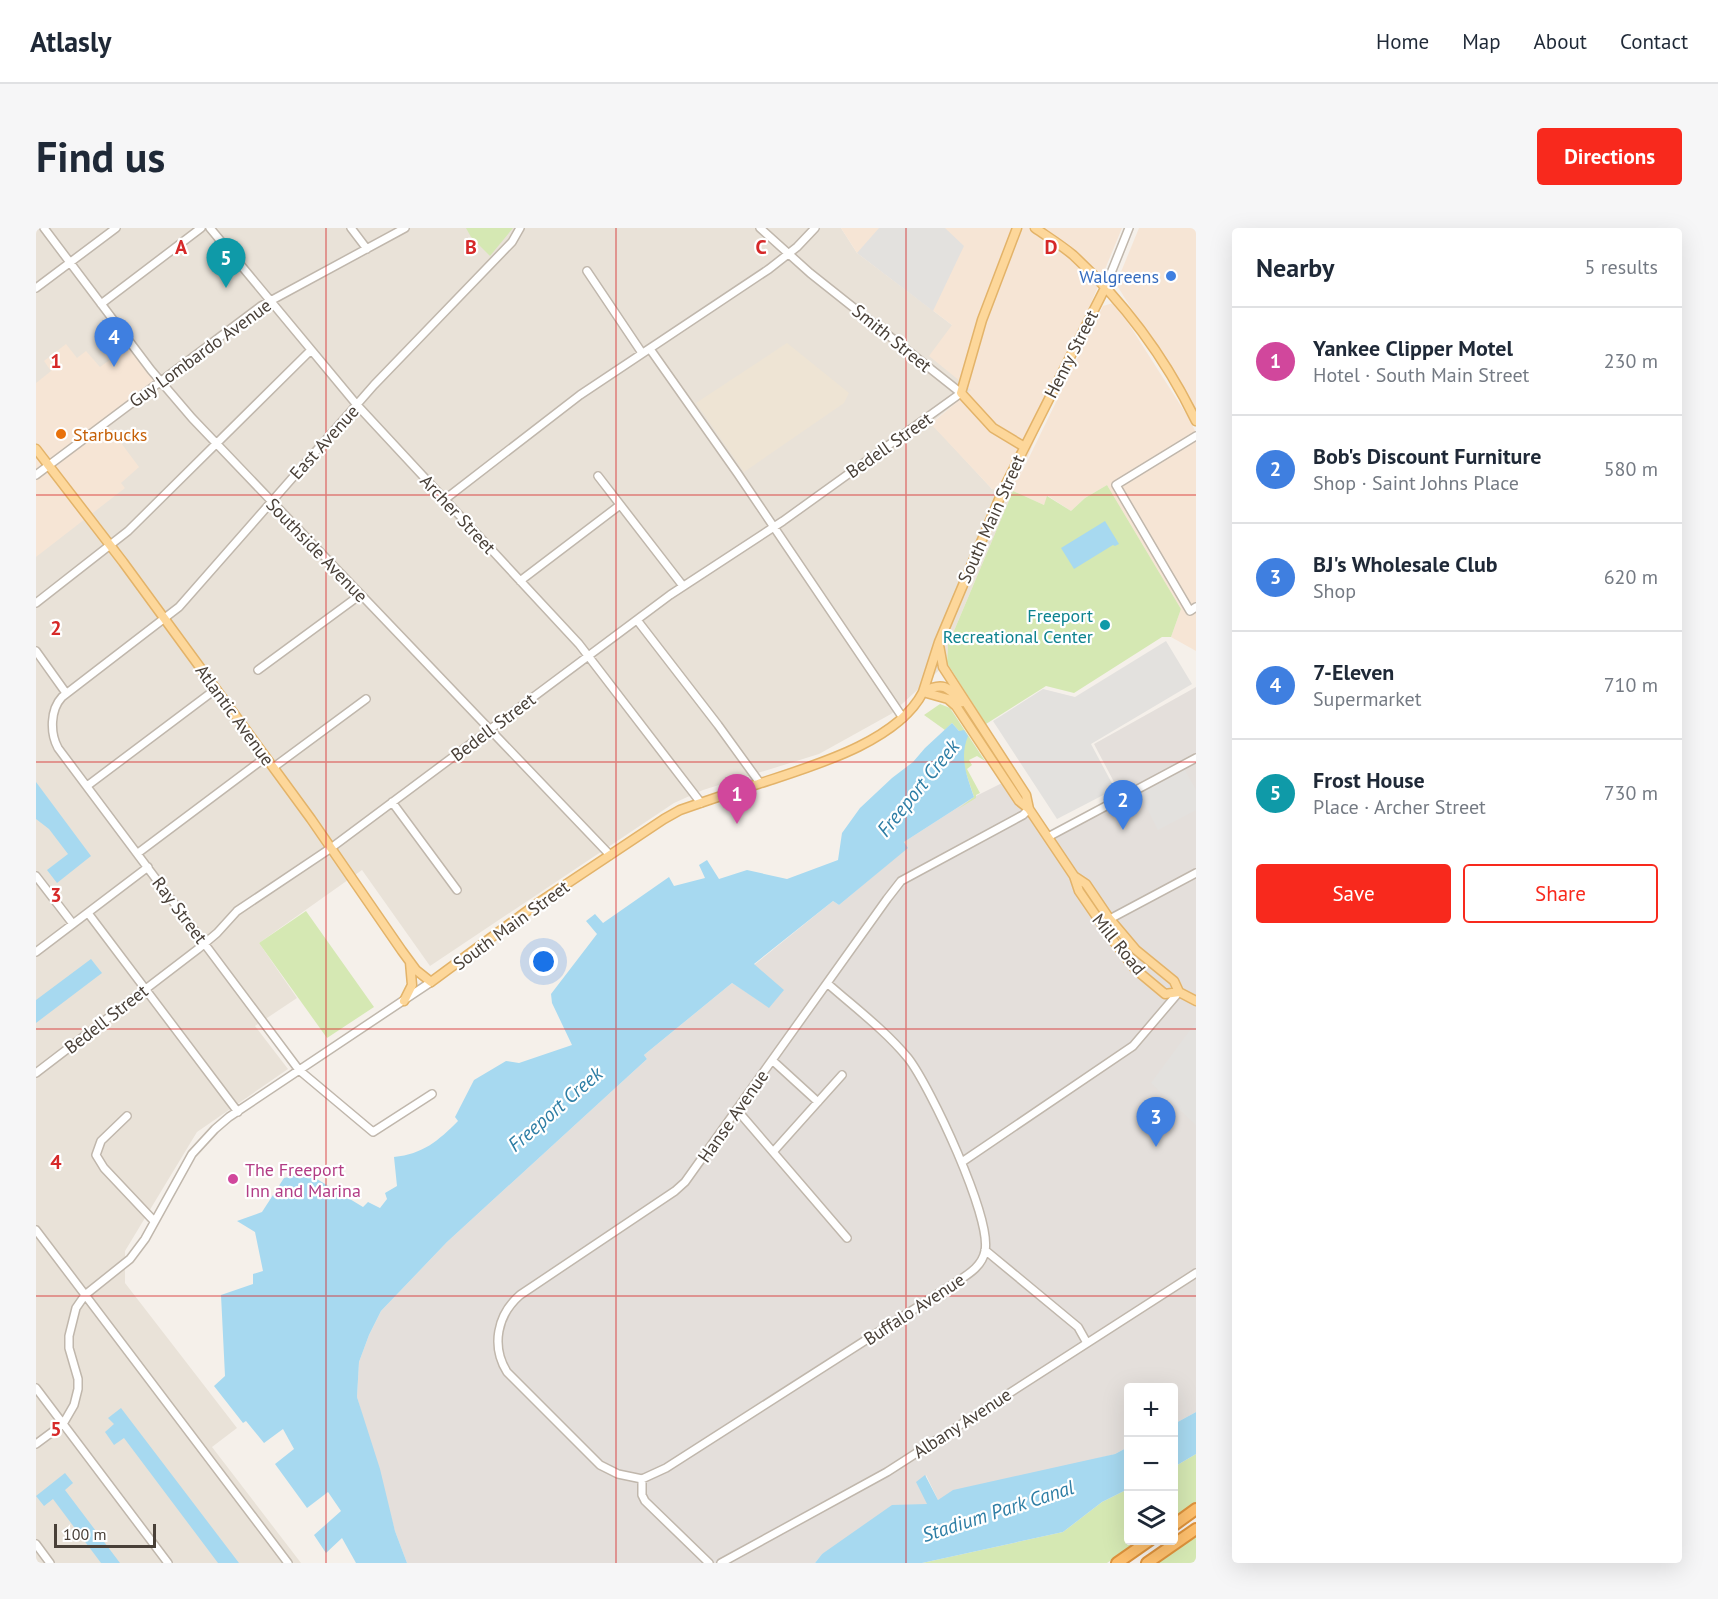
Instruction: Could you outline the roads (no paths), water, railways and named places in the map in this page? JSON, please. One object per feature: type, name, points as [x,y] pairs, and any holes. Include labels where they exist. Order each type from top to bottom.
[{"type":"highway","points":[[1178,1521],[1196,1509]]},
{"type":"highway","points":[[1147,1563],[1196,1529]]},
{"type":"highway","points":[[1117,1563],[1143,1545]]},
{"type":"main road","points":[[961,393],[982,320],[1017,228]]},
{"type":"main road","points":[[1035,228],[1072,254],[1132,318],[1150,343],[1196,421]]},
{"type":"main road","name":"Henry Street","points":[[1023,446],[1105,288]]},
{"type":"main road","name":"Smith Street","points":[[961,393],[993,428],[1023,446]]},
{"type":"main road","name":"South Main Street","points":[[431,982],[538,903],[680,810],[835,757],[882,733],[903,718],[923,692],[939,642],[1023,446]]},
{"type":"main road","name":"Atlantic Avenue","points":[[36,449],[274,767],[410,962],[431,982]]},
{"type":"main road","name":"Mill Road","points":[[939,642],[944,667],[1026,795],[1029,809]]},
{"type":"main road","name":"Mill Road","points":[[923,692],[934,686],[952,690],[973,714]]},
{"type":"main road","name":"Mill Road","points":[[923,692],[948,699],[956,706],[1019,801],[1029,809],[1074,876],[1079,891],[1101,924],[1135,969],[1165,994],[1179,992],[1196,1001]]},
{"type":"main road","name":"Mill Road","points":[[1074,876],[1086,884],[1109,918],[1136,950],[1174,981],[1179,992]]},
{"type":"main road","points":[[404,1001],[412,985],[410,962]]},
{"type":"street","name":"Southside Avenue","points":[[44,228],[160,381],[216,444],[610,855]]},
{"type":"street","points":[[36,288],[116,228]]},
{"type":"street","points":[[101,304],[201,228]]},
{"type":"street","name":"Archer Street","points":[[210,228],[357,405],[579,644],[701,803]]},
{"type":"street","points":[[351,228],[367,249]]},
{"type":"street","name":"Guy Lombardo Avenue","points":[[36,475],[243,318],[405,228]]},
{"type":"street","name":"East Avenue","points":[[66,693],[179,607],[357,405],[512,242],[520,228]]},
{"type":"street","name":"Smith Street","points":[[760,228],[787,254],[961,393]]},
{"type":"street","points":[[444,500],[580,394],[769,269],[815,228]]},
{"type":"street","name":"Henry Street","points":[[1105,288],[1129,228]]},
{"type":"street","points":[[587,271],[642,353]]},
{"type":"street","points":[[651,349],[903,718]]},
{"type":"street","points":[[36,603],[128,531],[310,350]]},
{"type":"street","name":"Bedell Street","points":[[36,1073],[218,933],[237,911],[331,848],[683,586],[773,527],[961,393]]},
{"type":"street","points":[[1193,609],[1116,484],[1196,436]]},
{"type":"street","points":[[598,476],[683,586]]},
{"type":"street","points":[[520,581],[620,505]]},
{"type":"street","points":[[258,670],[360,595]]},
{"type":"street","points":[[637,620],[760,783]]},
{"type":"street","points":[[36,651],[66,693]]},
{"type":"street","points":[[87,786],[216,689]]},
{"type":"street","name":"Ray Street","points":[[66,693],[56,706],[53,724],[58,748],[299,1070],[373,1132],[432,1094]]},
{"type":"street","points":[[274,767],[366,699]]},
{"type":"street","points":[[138,853],[266,757]]},
{"type":"street","points":[[1048,837],[1196,758]]},
{"type":"street","points":[[392,802],[457,890]]},
{"type":"street","name":"Hanse Avenue","points":[[642,1479],[618,1474],[600,1465],[516,1383],[503,1366],[497,1344],[504,1314],[520,1296],[675,1191],[696,1168],[901,881],[1029,809]]},
{"type":"street","points":[[36,952],[148,867]]},
{"type":"street","points":[[1101,924],[1196,873]]},
{"type":"street","points":[[36,876],[73,924]]},
{"type":"street","points":[[88,913],[238,1112]]},
{"type":"street","name":"South Main Street","points":[[36,1444],[63,1424],[74,1406],[78,1389],[77,1372],[69,1348],[70,1325],[76,1308],[85,1295],[130,1259],[145,1239],[192,1154],[215,1129],[238,1112],[431,982]]},
{"type":"street","points":[[827,984],[897,1045],[910,1060],[962,1162],[986,1240],[985,1250],[1078,1327],[1087,1343]]},
{"type":"street","points":[[962,1162],[1133,1046],[1179,992]]},
{"type":"street","points":[[772,1060],[818,1102]]},
{"type":"street","points":[[773,1152],[842,1075]]},
{"type":"street","points":[[737,1110],[847,1238]]},
{"type":"street","points":[[127,1116],[101,1142],[96,1155],[104,1168],[154,1221]]},
{"type":"street","points":[[36,1230],[288,1563]]},
{"type":"street","name":"Buffalo Avenue","points":[[642,1479],[666,1468],[955,1283],[973,1270],[985,1250]]},
{"type":"street","name":"Albany Avenue","points":[[721,1563],[887,1472],[1196,1273]]},
{"type":"street","points":[[36,1388],[168,1563]]},
{"type":"street","points":[[642,1479],[642,1495],[645,1501],[709,1563]]},
{"type":"street","points":[[36,1544],[50,1563]]},
{"type":"water","points":[[1105,521],[1119,544],[1113,545],[1074,569],[1061,548]]},
{"type":"water","name":"Freeport Creek","points":[[952,723],[959,731],[964,730],[968,736],[964,759],[974,797],[904,842],[908,848],[839,905],[833,901],[754,964],[784,990],[769,1008],[732,983],[644,1055],[647,1059],[447,1242],[381,1311],[359,1362],[357,1397],[380,1469],[395,1531],[407,1563],[356,1563],[342,1538],[326,1553],[314,1535],[341,1511],[328,1492],[307,1508],[275,1464],[294,1449],[283,1429],[264,1443],[246,1421],[243,1423],[214,1386],[225,1376],[221,1295],[253,1284],[253,1274],[263,1271],[255,1232],[237,1221],[262,1212],[284,1178],[307,1173],[363,1207],[368,1202],[380,1208],[387,1199],[385,1193],[397,1186],[394,1157],[422,1150],[451,1128],[458,1121],[455,1117],[474,1080],[506,1061],[519,1063],[572,1045],[552,1003],[551,994],[597,934],[586,921],[595,914],[603,923],[669,877],[674,886],[705,878],[699,865],[707,860],[719,879],[747,870],[787,879],[838,860],[842,833],[860,808],[913,762]]},
{"type":"water","points":[[36,782],[91,856],[57,883],[47,870],[68,854],[49,829],[36,819]]},
{"type":"water","points":[[91,959],[102,973],[36,1023],[36,1000]]},
{"type":"water","points":[[121,1408],[239,1563],[218,1563],[124,1438],[114,1445],[105,1432],[114,1424],[108,1418]]},
{"type":"water","points":[[1196,1412],[1196,1454],[1178,1465],[1178,1437],[1178,1422]]},
{"type":"water","name":"Stadium Park Canal","points":[[1124,1449],[1124,1491],[1102,1502],[1063,1532],[922,1563],[815,1563],[822,1554],[892,1505],[927,1504],[916,1482],[925,1475],[938,1500],[953,1490],[1115,1454]]},
{"type":"water","points":[[65,1473],[73,1483],[65,1490],[120,1563],[101,1563],[53,1499],[44,1506],[36,1496]]},
{"type":"place","name":"Walgreens","points":[[1171,276]]},
{"type":"place","name":"Frost House","points":[[226,288]]},
{"type":"place","name":"7-Eleven","points":[[114,367]]},
{"type":"place","name":"Starbucks","points":[[61,434]]},
{"type":"place","name":"Freeport Recreational Center","points":[[1105,625]]},
{"type":"place","name":"Yankee Clipper Motel","points":[[737,824]]},
{"type":"place","name":"Bob's Discount Furniture","points":[[1123,830]]},
{"type":"place","name":"BJ's Wholesale Club","points":[[1156,1147]]},
{"type":"place","name":"The Freeport Inn and Marina","points":[[233,1179]]}]
